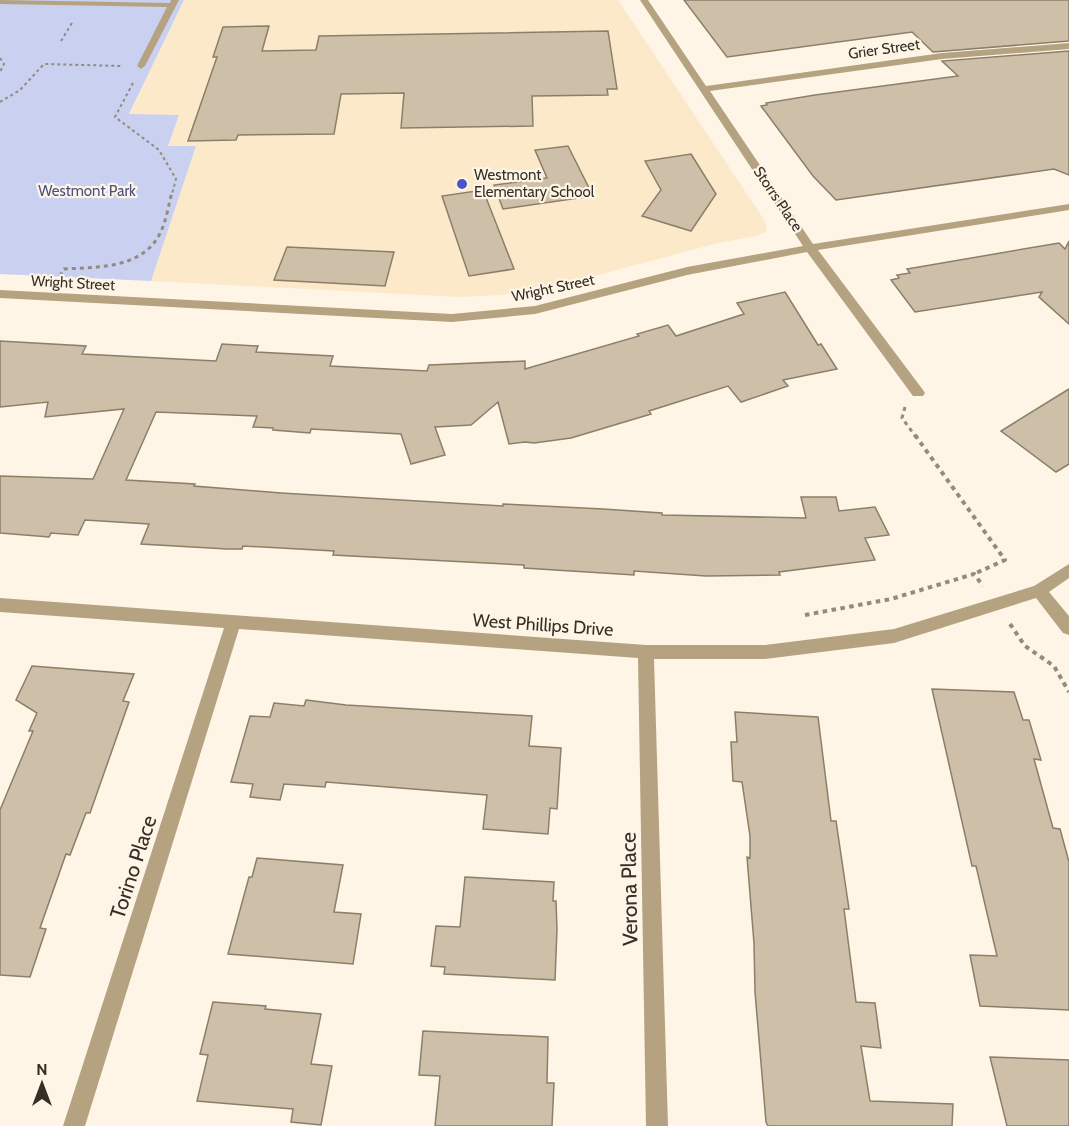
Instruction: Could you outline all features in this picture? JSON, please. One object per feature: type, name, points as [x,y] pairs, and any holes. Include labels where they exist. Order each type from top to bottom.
[{"type":"street","name":"Storrs Place","points":[[644,0],[810,248],[918,393]]},
{"type":"street","name":"Grier Street","points":[[704,89],[942,56],[1069,46]]},
{"type":"street","name":"Wright Street","points":[[0,294],[452,318],[535,310],[687,271],[810,248],[1069,207]]},
{"type":"street","name":"West Phillips Drive","points":[[0,605],[646,652],[765,652],[894,636],[1039,591],[1069,570]]},
{"type":"street","points":[[1039,591],[1069,628]]},
{"type":"street","name":"Torino Place","points":[[75,1126],[234,621]]},
{"type":"street","name":"Verona Place","points":[[646,652],[657,1126]]},
{"type":"lane","points":[[0,2],[174,2],[141,66]]},
{"type":"path","points":[[61,41],[78,15]]},
{"type":"path","points":[[0,58],[4,64],[0,72]]},
{"type":"path","points":[[0,102],[20,90],[44,64],[141,66],[115,117],[159,150],[176,179],[158,237],[148,249],[129,261],[107,266],[64,269],[56,282]]},
{"type":"path","points":[[910,383],[902,418],[1005,560],[974,574]]},
{"type":"shaded area","name":"Westmont Elementary School","points":[[184,0],[618,0],[765,221],[767,231],[756,236],[718,243],[553,287],[501,295],[460,297],[151,281],[196,146],[167,146],[179,116],[129,115]]},
{"type":"green space","name":"Westmont Park","points":[[0,0],[184,0],[129,114],[179,115],[168,146],[196,146],[151,281],[0,274]]},
{"type":"building","points":[[684,0],[1069,0],[1069,41],[933,52],[912,32],[727,57]]},
{"type":"building","points":[[269,26],[262,51],[316,50],[319,36],[608,31],[617,89],[607,89],[608,95],[532,96],[533,126],[401,128],[404,93],[341,94],[334,134],[238,135],[236,140],[188,141],[217,57],[213,57],[223,27]]},
{"type":"building","points":[[1069,51],[1069,175],[1054,169],[836,200],[813,176],[761,106],[767,105],[766,103],[815,95],[958,76],[942,61]]},
{"type":"building","points":[[568,146],[593,196],[503,209],[494,185],[547,178],[535,150]]},
{"type":"building","points":[[691,154],[716,194],[691,231],[642,216],[661,190],[645,161]]},
{"type":"building","points":[[483,190],[514,269],[469,276],[442,196]]},
{"type":"building","points":[[1069,241],[1069,324],[1039,297],[1042,292],[915,312],[891,280],[899,278],[897,275],[910,273],[907,269],[1059,243],[1065,249]]},
{"type":"building","points":[[287,247],[394,252],[385,286],[274,280]]},
{"type":"building","points":[[785,292],[818,345],[821,344],[837,369],[783,380],[788,386],[741,402],[728,386],[649,411],[651,414],[571,438],[509,444],[498,402],[471,425],[435,427],[445,455],[411,464],[401,434],[311,429],[310,433],[273,430],[273,428],[253,427],[257,416],[156,412],[126,480],[281,493],[503,506],[503,504],[603,509],[662,513],[662,515],[806,518],[801,497],[836,497],[839,511],[875,507],[889,535],[865,538],[875,560],[779,572],[780,575],[706,576],[634,571],[634,575],[524,568],[524,565],[333,555],[334,551],[243,546],[242,549],[227,549],[141,544],[149,524],[85,520],[78,535],[51,533],[49,537],[0,533],[0,476],[93,479],[124,409],[45,417],[48,402],[0,407],[0,341],[86,346],[82,354],[216,361],[222,344],[258,346],[256,352],[333,356],[330,366],[427,371],[429,365],[525,361],[525,369],[639,336],[637,334],[668,325],[676,336],[744,314],[737,303]]},
{"type":"building","points":[[1069,389],[1069,464],[1056,472],[1001,431]]},
{"type":"building","points":[[32,666],[134,674],[123,701],[129,702],[90,813],[86,813],[70,855],[66,854],[40,928],[46,929],[30,977],[0,975],[0,810],[33,731],[29,731],[37,713],[16,700]]},
{"type":"building","points":[[932,689],[1014,692],[1023,720],[1029,720],[1041,760],[1034,759],[1053,828],[1060,829],[1069,862],[1069,1010],[980,1006],[970,955],[997,956],[976,866],[972,866]]},
{"type":"building","points":[[306,700],[346,705],[532,716],[529,746],[561,748],[557,809],[550,808],[548,834],[483,829],[487,795],[326,782],[325,787],[284,784],[280,800],[250,797],[253,784],[231,782],[250,716],[270,717],[274,703],[304,706]]},
{"type":"building","points":[[735,712],[818,717],[831,821],[836,821],[849,909],[844,909],[856,1002],[875,1003],[881,1048],[861,1046],[870,1101],[953,1104],[952,1126],[768,1126],[755,992],[754,943],[747,857],[750,858],[750,836],[742,782],[733,781],[731,742],[737,742]]},
{"type":"building","points":[[257,858],[343,865],[334,912],[361,914],[353,964],[228,954],[249,877],[252,877]]},
{"type":"building","points":[[465,877],[554,882],[553,901],[556,901],[557,929],[555,980],[444,974],[445,967],[431,966],[436,926],[460,927]]},
{"type":"building","points":[[213,1002],[266,1006],[265,1009],[321,1014],[311,1064],[332,1066],[321,1125],[291,1122],[293,1109],[197,1101],[208,1055],[200,1054]]},
{"type":"building","points":[[423,1031],[548,1037],[547,1083],[554,1083],[552,1126],[435,1126],[440,1076],[419,1075]]},
{"type":"building","points":[[990,1057],[1069,1060],[1069,1126],[1007,1126]]},
{"type":"place","name":"Westmont Elementary School","points":[[462,184]]}]
